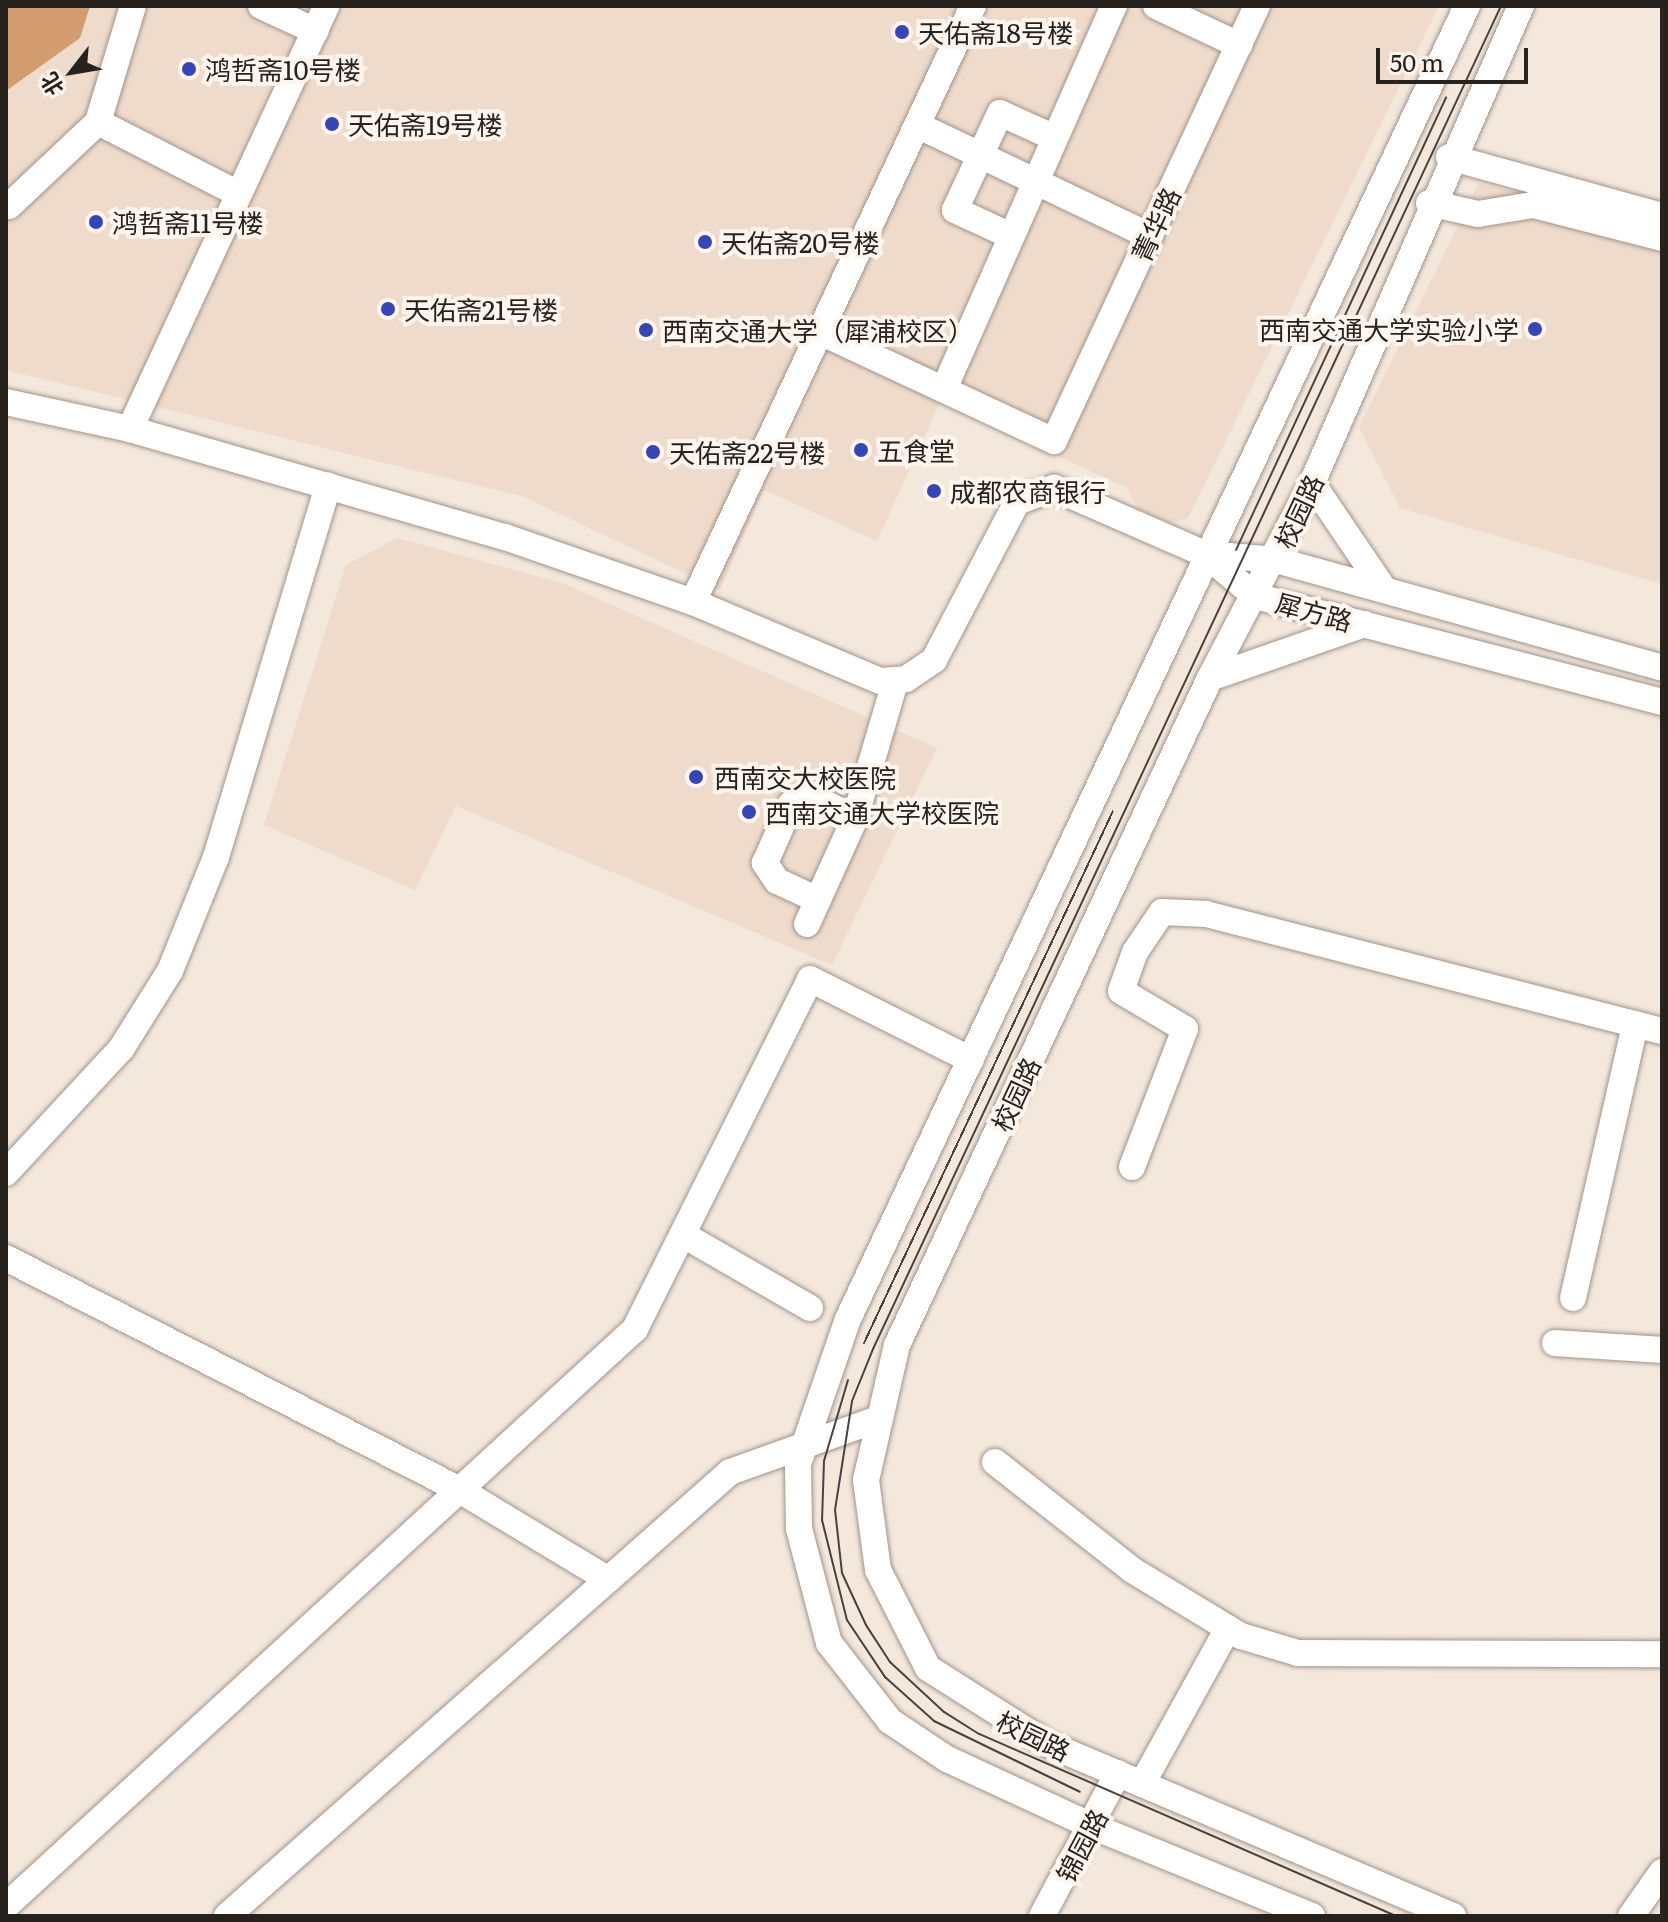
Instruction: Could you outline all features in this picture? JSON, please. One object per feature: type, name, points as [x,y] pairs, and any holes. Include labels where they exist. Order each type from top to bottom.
[{"type":"street","points":[[9,206],[98,122],[133,6]]},
{"type":"street","points":[[261,6],[315,31]]},
{"type":"street","points":[[130,429],[326,6]]},
{"type":"street","points":[[693,602],[973,6]]},
{"type":"street","points":[[820,332],[944,389],[1114,6]]},
{"type":"street","points":[[1156,6],[1239,45]]},
{"type":"street","name":"菁华路","points":[[944,389],[1054,441],[1257,6]]},
{"type":"street","name":"校园路","points":[[1312,1916],[1092,1826],[947,1759],[890,1721],[852,1681],[808,1580],[799,1529],[804,1442],[848,1319],[1205,554],[1467,6]]},
{"type":"street","name":"校园路","points":[[1453,1916],[1142,1784],[989,1712],[928,1668],[891,1608],[869,1538],[875,1420],[897,1345],[1210,678],[1276,560],[1312,483],[1449,157],[1521,6]]},
{"type":"street","points":[[1011,236],[955,210],[1000,113],[1055,138]]},
{"type":"street","points":[[98,122],[239,194]]},
{"type":"street","points":[[917,125],[1150,236]]},
{"type":"street","points":[[1449,157],[1662,216]]},
{"type":"street","points":[[1429,203],[1487,214],[1533,205],[1662,238]]},
{"type":"street","points":[[6,402],[130,429],[328,486],[693,602],[859,676],[895,682]]},
{"type":"street","points":[[1312,483],[1383,588]]},
{"type":"street","points":[[6,1173],[121,1049],[170,971],[216,857],[328,486]]},
{"type":"street","points":[[855,818],[808,795],[786,816],[765,863],[777,881],[812,912],[855,818],[895,682],[940,653],[1017,502],[1037,489],[1061,490],[1205,554]]},
{"type":"street","name":"犀方路","points":[[1205,554],[1276,560],[1662,668]]},
{"type":"street","name":"犀方路","points":[[1205,554],[1255,596],[1662,702]]},
{"type":"street","points":[[1210,678],[1365,624]]},
{"type":"street","points":[[1132,1167],[1185,1029],[1121,991],[1135,952],[1162,912],[1206,914],[1662,1031]]},
{"type":"street","points":[[6,1906],[635,1329],[687,1237],[810,979],[971,1060]]},
{"type":"street","points":[[1573,1298],[1635,1024]]},
{"type":"street","points":[[687,1237],[810,1308]]},
{"type":"street","points":[[6,1258],[458,1489],[607,1579]]},
{"type":"street","points":[[1555,1343],[1662,1350]]},
{"type":"street","points":[[227,1916],[730,1472],[804,1442],[875,1420]]},
{"type":"street","points":[[995,1462],[1132,1570],[1228,1628],[1298,1653],[1662,1654],[1662,1647]]},
{"type":"street","points":[[1142,1784],[1228,1628]]},
{"type":"street","name":"锦园路","points":[[1042,1916],[1118,1773]]},
{"type":"street","points":[[1631,1916],[1662,1872]]},
{"type":"shaded area","name":"西南交通大学（犀浦校区）","points":[[6,6],[1439,6],[1188,518],[1172,523],[1139,512],[1127,488],[940,402],[877,541],[764,490],[720,590],[524,497],[6,370]]},
{"type":"shaded area","points":[[6,6],[90,6],[80,38],[6,91]]},
{"type":"shaded area","name":"西南交通大学实验小学","points":[[1479,183],[1662,230],[1662,584],[1400,508],[1359,427]]},
{"type":"shaded area","name":"西南交大校医院","points":[[397,538],[562,583],[937,748],[832,965],[456,806],[415,890],[264,825],[346,565]]},
{"type":"tram line","points":[[1396,1916],[979,1734],[944,1712],[890,1662],[866,1625],[842,1573],[835,1510],[852,1401],[873,1349],[1501,6]]},
{"type":"tram line","points":[[1236,550],[1446,97]]},
{"type":"tram line","points":[[864,1343],[1113,811]]},
{"type":"tram line","points":[[848,1380],[824,1461],[822,1520],[847,1620],[885,1677],[934,1721],[1080,1792]]},
{"type":"place","name":"天佑斋18号楼","points":[[902,32]]},
{"type":"place","name":"鸿哲斋10号楼","points":[[189,69]]},
{"type":"place","name":"天佑斋19号楼","points":[[332,124]]},
{"type":"place","name":"鸿哲斋11号楼","points":[[96,222]]},
{"type":"place","name":"天佑斋20号楼","points":[[705,242]]},
{"type":"place","name":"天佑斋21号楼","points":[[388,309]]},
{"type":"place","name":"西南交通大学实验小学","points":[[1535,329]]},
{"type":"place","name":"西南交通大学（犀浦校区）","points":[[646,330]]},
{"type":"place","name":"五食堂","points":[[861,450]]},
{"type":"place","name":"天佑斋22号楼","points":[[653,452]]},
{"type":"place","name":"成都农商银行","points":[[934,491]]},
{"type":"place","name":"西南交大校医院","points":[[696,777]]},
{"type":"place","name":"西南交通大学校医院","points":[[749,812]]}]
